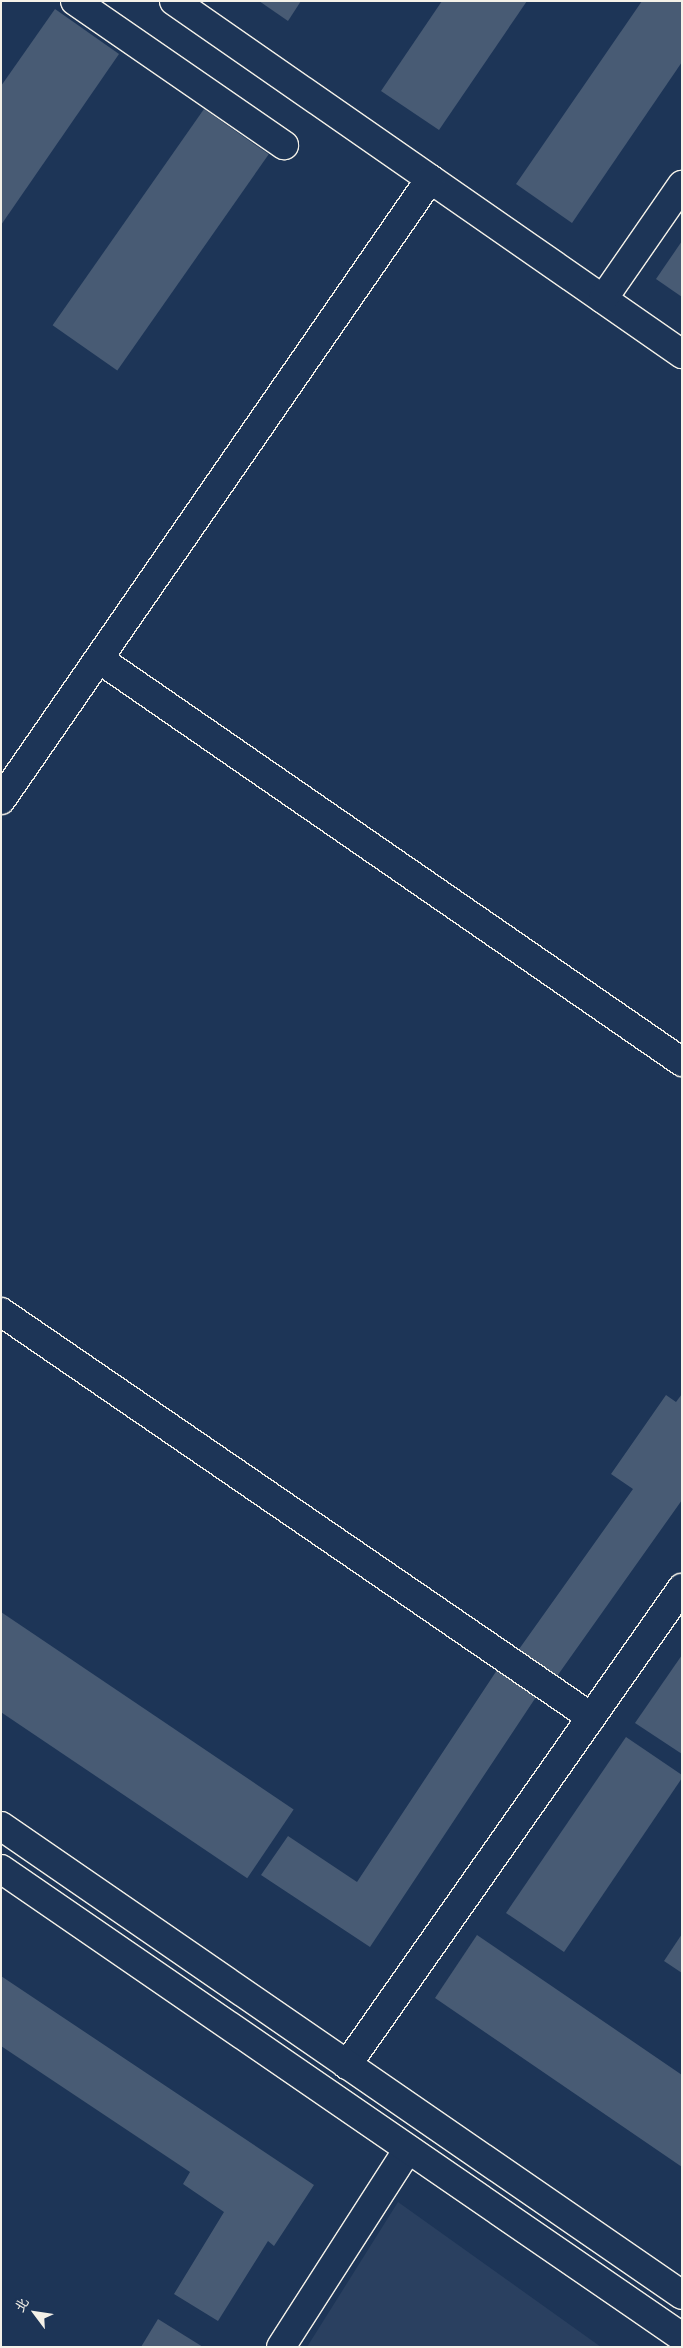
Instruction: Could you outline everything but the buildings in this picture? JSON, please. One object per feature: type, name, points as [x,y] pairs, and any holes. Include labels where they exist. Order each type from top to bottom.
[{"type":"street","points":[[76,1],[284,145]]},
{"type":"street","points":[[174,1],[682,354]]},
{"type":"street","points":[[1,800],[430,179]]},
{"type":"street","points":[[603,299],[682,185]]},
{"type":"street","points":[[98,659],[682,1062]]},
{"type":"street","points":[[1,1312],[591,1717]]},
{"type":"street","points":[[348,2065],[682,1588]]},
{"type":"street","points":[[1,1826],[682,2295]]},
{"type":"street","points":[[1,1869],[682,2336]]},
{"type":"street","points":[[281,2347],[408,2149]]},
{"type":"shaded area","points":[[398,2202],[601,2347],[307,2347]]}]
